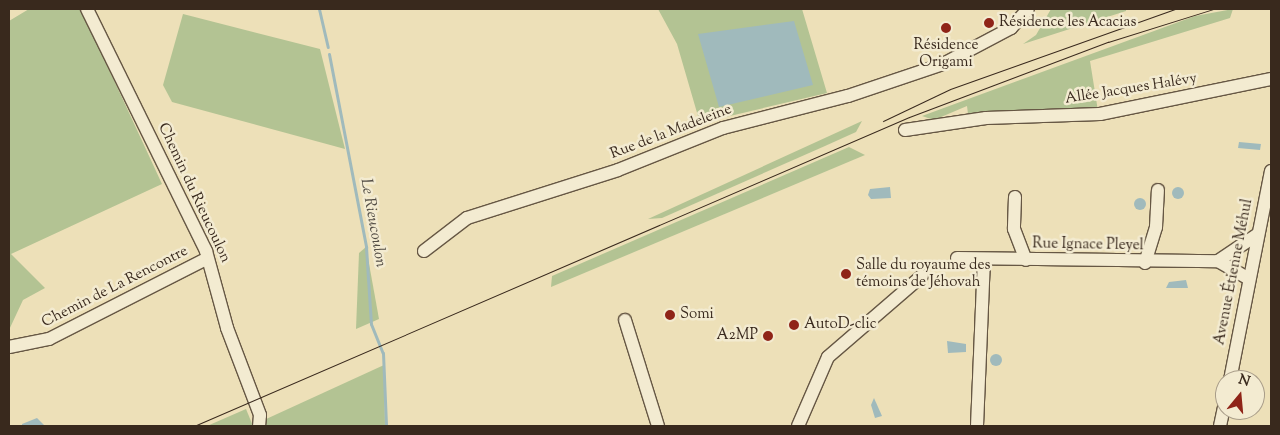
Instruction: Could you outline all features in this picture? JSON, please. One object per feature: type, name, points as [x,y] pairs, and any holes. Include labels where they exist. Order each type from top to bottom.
[{"type":"street","name":"Chemin du Rieucoulon","points":[[87,9],[206,251],[206,259],[215,277],[227,328],[260,415],[259,426]]},
{"type":"street","name":"Rue de la Madeleine","points":[[424,251],[467,218],[618,170],[723,128],[898,82],[993,38],[1021,20],[1028,9]]},
{"type":"street","name":"Allée Jacques Halévy","points":[[905,130],[986,118],[1100,114],[1271,79]]},
{"type":"street","name":"Avenue Étienne Méhul","points":[[1232,370],[1258,234],[1270,186],[1271,171]]},
{"type":"street","points":[[1145,263],[1156,226],[1158,190]]},
{"type":"street","points":[[1015,198],[1014,229],[1026,260]]},
{"type":"street","points":[[1249,279],[1218,261],[1258,234]]},
{"type":"street","name":"Rue Ignace Pleyel","points":[[957,258],[1145,263],[1218,261]]},
{"type":"street","name":"Chemin de La Rencontre","points":[[9,347],[49,340],[206,259]]},
{"type":"street","points":[[977,426],[984,259]]},
{"type":"street","points":[[798,426],[828,357],[922,276]]},
{"type":"street","points":[[625,320],[658,426]]},
{"type":"green space","points":[[29,9],[81,9],[162,184],[11,254],[45,288],[23,300],[9,330],[9,21]]},
{"type":"green space","points":[[658,9],[802,9],[827,93],[700,123],[677,44]]},
{"type":"green space","points":[[1051,9],[1126,9],[1126,11],[1023,44],[1036,35]]},
{"type":"green space","points":[[1233,9],[1230,18],[1090,61],[1098,111],[968,114],[967,106],[934,120],[922,116],[1195,16]]},
{"type":"green space","points":[[183,14],[320,49],[345,149],[172,102],[163,85]]},
{"type":"green space","points":[[862,121],[856,132],[662,218],[648,219]]},
{"type":"green space","points":[[849,147],[865,155],[551,287],[552,276]]},
{"type":"green space","points":[[366,247],[379,319],[356,329],[359,253]]},
{"type":"green space","points":[[384,365],[385,426],[263,426],[264,420]]},
{"type":"green space","points":[[246,409],[253,426],[207,426]]},
{"type":"water","points":[[794,21],[813,85],[719,107],[698,34]]},
{"type":"water","points":[[1239,142],[1261,144],[1260,150],[1238,148]]},
{"type":"water","points":[[890,187],[891,198],[871,199],[868,195],[870,189]]},
{"type":"water","points":[[1176,187],[1180,187],[1184,193],[1180,199],[1176,199],[1172,195],[1172,191]]},
{"type":"water","points":[[1138,198],[1142,198],[1146,204],[1142,210],[1138,210],[1134,206],[1134,202]]},
{"type":"water","points":[[1186,280],[1188,288],[1166,288],[1169,282]]},
{"type":"water","points":[[947,341],[966,344],[966,352],[948,353]]},
{"type":"water","points":[[994,354],[998,354],[1002,360],[998,366],[994,366],[990,362],[990,358]]},
{"type":"water","points":[[874,398],[882,416],[875,418],[871,405]]},
{"type":"water","points":[[37,418],[45,426],[22,426],[22,424]]},
{"type":"waterway","name":"Le Rieucoulon","points":[[319,9],[328,47]]},
{"type":"waterway","name":"Le Rieucoulon","points":[[329,54],[366,247],[371,324],[383,353],[386,426]]},
{"type":"tram line","points":[[883,121],[950,89],[1175,9]]},
{"type":"tram line","points":[[194,426],[909,117],[1108,42],[1213,9]]},
{"type":"place","name":"Résidence les Acacias","points":[[989,23]]},
{"type":"place","name":"Résidence Origami","points":[[946,28]]},
{"type":"place","name":"Salle du royaume des témoins de Jéhovah","points":[[846,274]]},
{"type":"place","name":"Somi","points":[[670,315]]},
{"type":"place","name":"AutoD-clic","points":[[794,325]]},
{"type":"place","name":"A2MP","points":[[768,336]]}]
